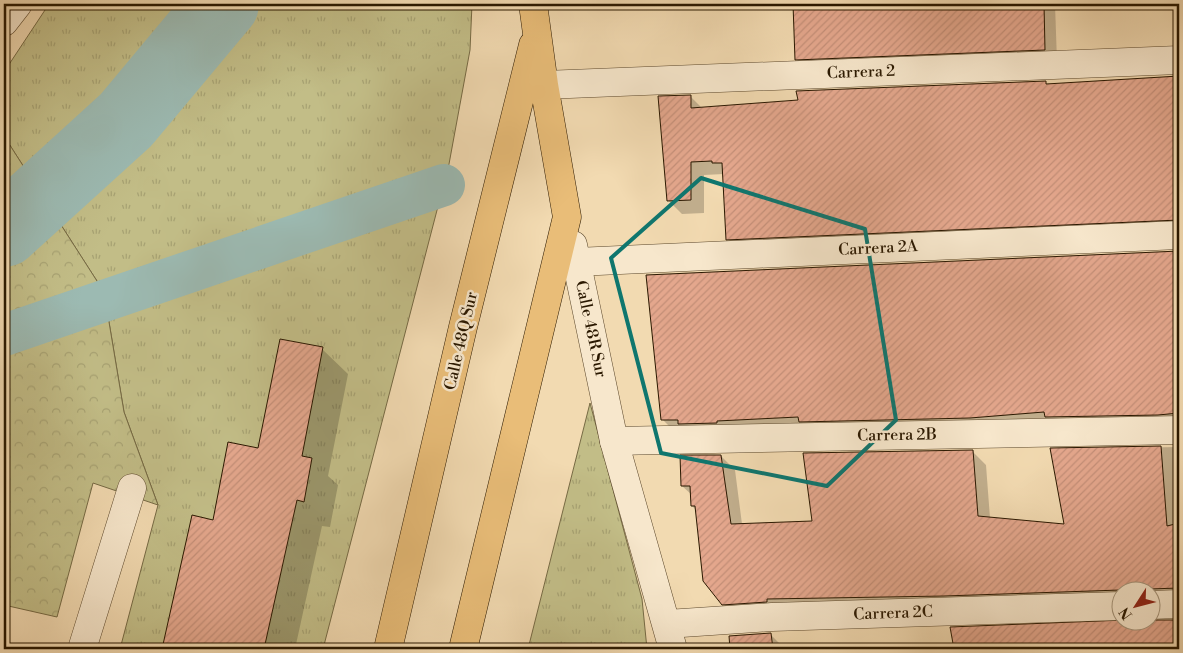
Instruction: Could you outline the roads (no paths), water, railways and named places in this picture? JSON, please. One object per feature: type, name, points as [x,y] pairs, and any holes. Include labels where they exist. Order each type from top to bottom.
[{"type":"main road","name":"Calle 48R Sur","points":[[533,4],[544,85],[567,217]]},
{"type":"main road","name":"Calle 48Q Sur","points":[[388,649],[463,327],[536,34]]},
{"type":"main road","points":[[463,649],[567,217]]},
{"type":"street","points":[[4,22],[18,4]]},
{"type":"street","name":"Carrera 2","points":[[544,85],[1179,60]]},
{"type":"street","name":"Calle 48R Sur","points":[[567,217],[614,441],[670,637]]},
{"type":"street","name":"Carrera 2A","points":[[576,262],[1179,235]]},
{"type":"street","name":"Carrera 2B","points":[[614,441],[1179,430]]},
{"type":"street","points":[[82,649],[132,488]]},
{"type":"street","points":[[1160,605],[1179,604]]},
{"type":"street","name":"Carrera 2C","points":[[670,637],[772,617],[1110,606]]},
{"type":"waterway","points":[[4,231],[126,120],[223,4]]},
{"type":"waterway","points":[[4,335],[444,185]]}]
